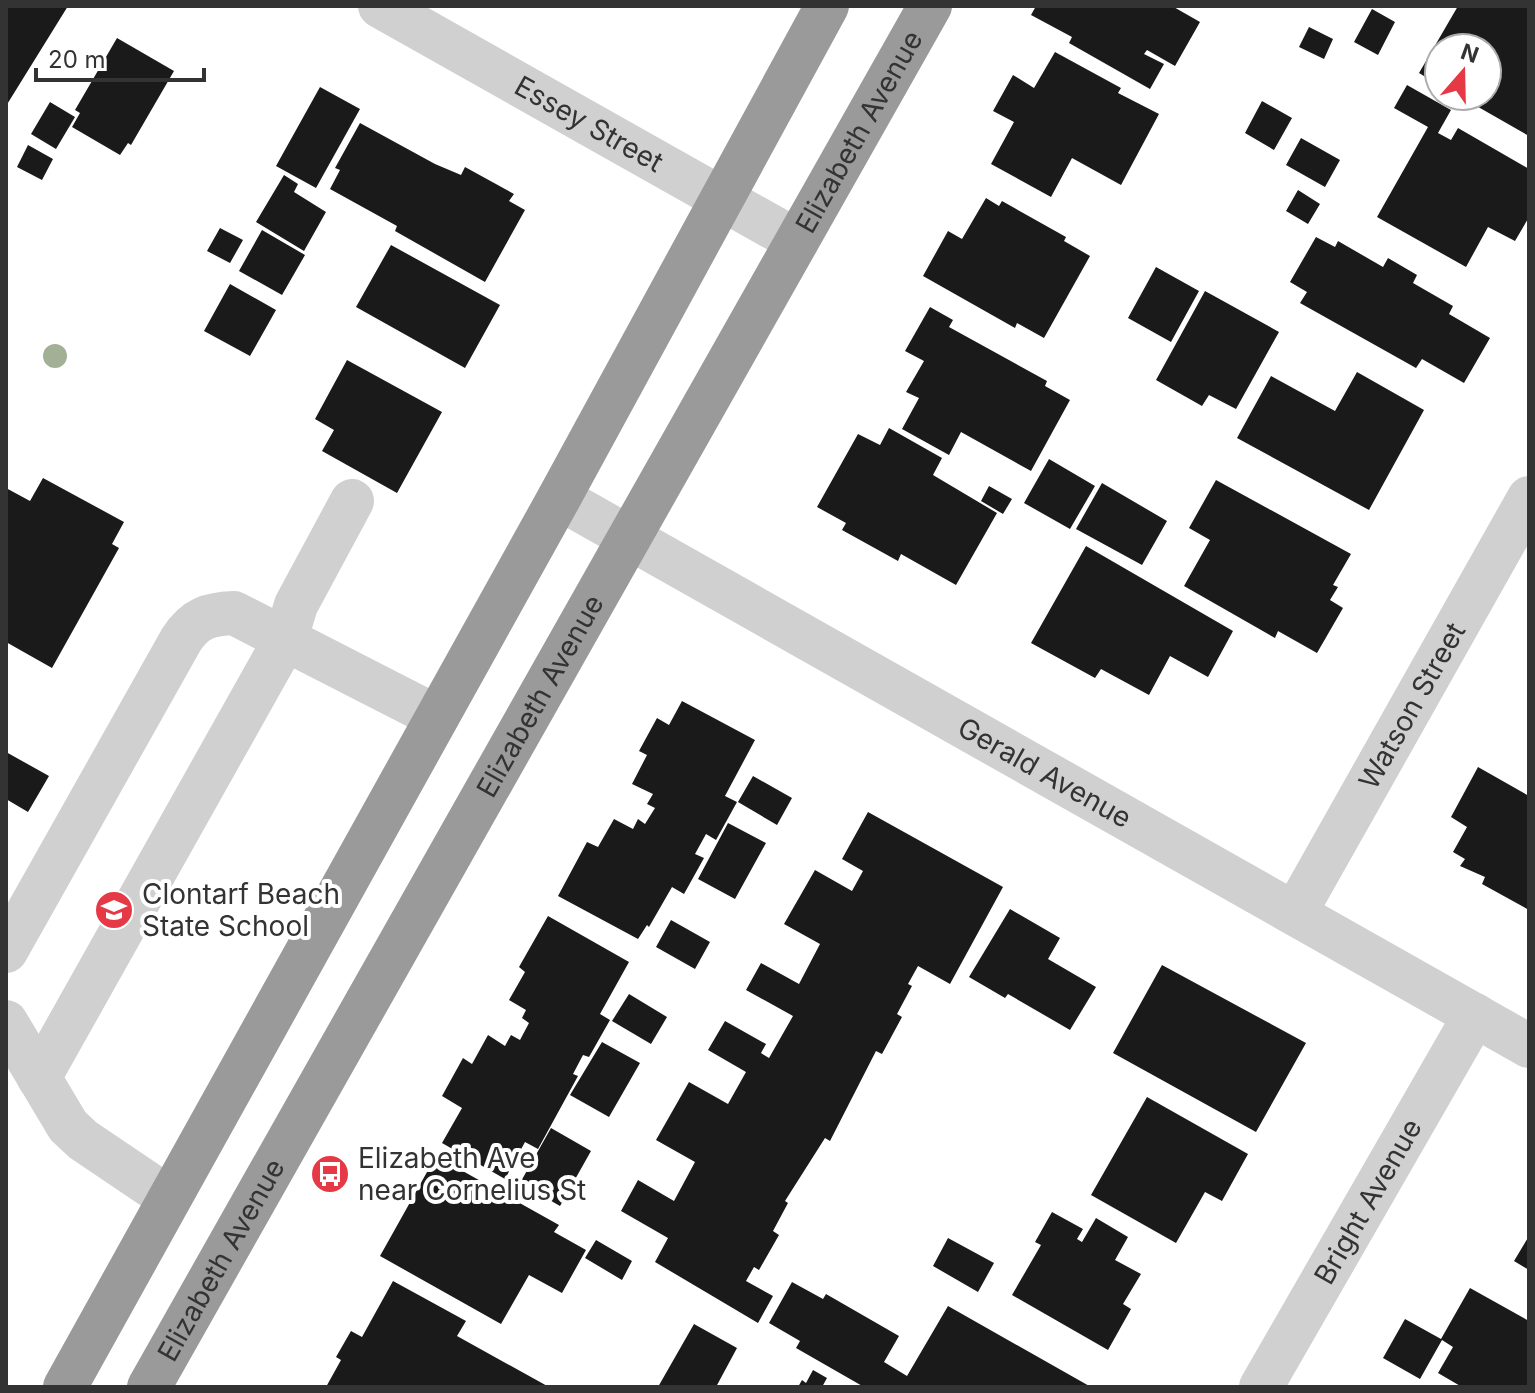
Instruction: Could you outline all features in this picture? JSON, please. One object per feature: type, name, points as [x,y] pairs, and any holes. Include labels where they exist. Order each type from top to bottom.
[{"type":"highway","points":[[65,1387],[559,498],[720,197],[827,6]]},
{"type":"highway","name":"Elizabeth Avenue","points":[[149,1387],[930,6]]},
{"type":"street","name":"Essey Street","points":[[380,6],[797,241]]},
{"type":"street","name":"Gerald Avenue","points":[[559,498],[1529,1046]]},
{"type":"street","name":"Watson Street","points":[[1295,913],[1529,498]]},
{"type":"street","points":[[39,1078],[286,638],[296,605],[352,501]]},
{"type":"street","points":[[6,951],[189,627],[212,614],[234,613],[437,717]]},
{"type":"street","name":"Bright Avenue","points":[[1261,1387],[1475,1015]]},
{"type":"street","points":[[6,1022],[68,1126],[83,1140],[169,1198]]},
{"type":"building","points":[[6,6],[68,6],[6,106]]},
{"type":"building","points":[[1036,6],[1172,6],[1200,22],[1175,66],[1147,50],[1144,54],[1164,64],[1150,89],[1069,43],[1072,37],[1031,15]]},
{"type":"building","points":[[1458,6],[1529,6],[1529,136],[1487,112],[1503,112],[1503,32],[1443,32]]},
{"type":"building","points":[[1372,9],[1395,22],[1378,55],[1354,42]]},
{"type":"building","points":[[1309,27],[1333,39],[1324,59],[1299,47]]},
{"type":"building","points":[[117,38],[174,71],[131,145],[128,143],[120,155],[72,127],[80,113],[75,110]]},
{"type":"building","points":[[1055,52],[1121,88],[1118,93],[1159,114],[1121,185],[1072,158],[1051,197],[991,164],[1014,122],[993,111],[1013,75],[1034,88]]},
{"type":"building","points":[[1407,85],[1423,94],[1423,112],[1450,112],[1438,133],[1451,140],[1458,128],[1529,169],[1529,217],[1515,241],[1488,227],[1466,267],[1377,217],[1428,127],[1394,108]]},
{"type":"building","points":[[320,87],[360,109],[316,188],[276,166]]},
{"type":"building","points":[[1262,101],[1292,118],[1274,150],[1245,133]]},
{"type":"building","points":[[50,102],[75,117],[56,149],[31,134]]},
{"type":"building","points":[[360,123],[435,164],[461,175],[465,167],[514,194],[509,201],[525,210],[485,282],[395,231],[397,226],[330,189],[340,170],[335,168]]},
{"type":"building","points":[[1301,138],[1340,160],[1325,187],[1286,165]]},
{"type":"building","points":[[28,145],[53,159],[42,180],[17,167]]},
{"type":"building","points":[[284,175],[298,184],[294,192],[326,212],[304,251],[256,222]]},
{"type":"building","points":[[1298,190],[1320,204],[1308,224],[1286,211]]},
{"type":"building","points":[[986,198],[999,206],[1002,201],[1066,237],[1064,241],[1090,256],[1044,338],[1017,323],[1015,328],[923,276],[948,231],[962,239]]},
{"type":"building","points":[[220,228],[243,240],[230,263],[207,251]]},
{"type":"building","points":[[262,230],[305,255],[282,295],[239,271]]},
{"type":"building","points":[[1316,237],[1335,247],[1338,241],[1383,267],[1388,258],[1417,275],[1413,283],[1453,306],[1449,314],[1490,338],[1464,383],[1422,359],[1416,368],[1300,303],[1307,292],[1290,282]]},
{"type":"building","points":[[391,245],[500,305],[465,368],[356,307]]},
{"type":"building","points":[[1156,267],[1199,291],[1171,342],[1128,318]]},
{"type":"building","points":[[230,284],[276,310],[250,356],[204,331]]},
{"type":"building","points":[[1205,291],[1279,332],[1236,409],[1209,395],[1202,406],[1156,380]]},
{"type":"building","points":[[930,307],[953,320],[949,327],[1047,381],[1045,386],[1070,400],[1031,471],[961,432],[949,455],[902,429],[919,398],[906,392],[924,361],[905,351]]},
{"type":"building","points":[[347,360],[442,412],[397,493],[322,451],[334,430],[315,419]]},
{"type":"building","points":[[1357,372],[1424,410],[1369,510],[1237,438],[1271,376],[1335,411]]},
{"type":"building","points":[[889,428],[942,458],[933,475],[997,513],[956,585],[901,554],[898,561],[842,530],[846,523],[817,507],[858,434],[880,445]]},
{"type":"building","points":[[1049,459],[1095,486],[1070,529],[1024,503]]},
{"type":"building","points":[[43,478],[124,522],[112,544],[119,548],[52,668],[6,642],[6,488],[30,501]]},
{"type":"building","points":[[1216,480],[1351,554],[1333,585],[1338,587],[1330,600],[1343,608],[1317,653],[1278,631],[1275,638],[1184,586],[1210,540],[1189,528]]},
{"type":"building","points":[[1102,483],[1167,521],[1142,565],[1076,529]]},
{"type":"building","points":[[989,486],[1012,499],[1003,514],[981,501]]},
{"type":"building","points":[[1086,546],[1233,631],[1208,677],[1170,656],[1149,695],[1101,669],[1095,678],[1031,643]]},
{"type":"building","points":[[682,701],[755,740],[725,796],[737,802],[716,840],[706,834],[695,854],[704,858],[684,894],[672,887],[649,927],[647,925],[638,939],[558,896],[587,842],[598,847],[614,819],[633,829],[638,819],[645,824],[655,808],[647,804],[653,794],[632,784],[647,755],[639,751],[657,718],[669,725]]},
{"type":"building","points":[[6,752],[49,776],[28,812],[6,799]]},
{"type":"building","points":[[1478,767],[1529,796],[1529,910],[1482,884],[1485,877],[1460,866],[1465,859],[1453,852],[1467,827],[1451,817]]},
{"type":"building","points":[[753,776],[792,798],[777,825],[738,802]]},
{"type":"building","points":[[868,812],[1003,887],[950,984],[918,966],[908,984],[912,986],[897,1014],[902,1017],[882,1054],[876,1051],[830,1141],[825,1138],[785,1201],[788,1203],[773,1231],[779,1235],[759,1270],[754,1267],[746,1281],[773,1296],[758,1323],[655,1262],[668,1238],[621,1211],[638,1180],[674,1201],[695,1162],[656,1140],[689,1082],[728,1104],[746,1072],[708,1050],[725,1021],[766,1044],[761,1053],[769,1058],[793,1016],[746,990],[761,963],[799,984],[820,944],[784,924],[815,870],[852,891],[863,871],[842,859]]},
{"type":"building","points":[[728,823],[766,843],[735,899],[698,879]]},
{"type":"building","points":[[1010,909],[1060,938],[1048,959],[1096,987],[1070,1030],[1008,994],[1005,998],[969,977]]},
{"type":"building","points":[[548,916],[629,962],[600,1014],[610,1020],[589,1057],[583,1055],[573,1074],[578,1076],[538,1149],[525,1142],[505,1179],[442,1143],[462,1108],[442,1096],[463,1058],[472,1064],[488,1035],[505,1046],[511,1035],[520,1040],[529,1023],[522,1018],[526,1010],[509,1000],[525,972],[519,967]]},
{"type":"building","points":[[671,920],[710,942],[695,969],[656,947]]},
{"type":"building","points":[[1162,965],[1306,1043],[1256,1132],[1113,1053]]},
{"type":"building","points":[[629,994],[667,1017],[651,1044],[612,1021]]},
{"type":"building","points":[[602,1042],[640,1063],[609,1117],[570,1095]]},
{"type":"building","points":[[1147,1097],[1248,1154],[1222,1201],[1205,1192],[1176,1243],[1091,1195]]},
{"type":"building","points":[[551,1128],[591,1151],[560,1206],[520,1183]]},
{"type":"building","points":[[436,1156],[559,1225],[554,1232],[586,1250],[562,1293],[529,1275],[501,1324],[380,1256]]},
{"type":"building","points":[[1052,1212],[1083,1229],[1077,1239],[1082,1242],[1096,1218],[1128,1237],[1115,1260],[1141,1274],[1123,1304],[1131,1309],[1108,1350],[1012,1295],[1041,1245],[1035,1242]]},
{"type":"building","points":[[1529,1236],[1529,1270],[1514,1261]]},
{"type":"building","points":[[948,1238],[994,1263],[978,1292],[933,1266]]},
{"type":"building","points":[[596,1240],[632,1261],[622,1280],[585,1258]]},
{"type":"building","points":[[393,1281],[466,1321],[457,1336],[549,1387],[326,1387],[341,1360],[336,1357],[351,1331],[362,1337]]},
{"type":"building","points":[[792,1282],[823,1299],[826,1294],[899,1336],[884,1362],[907,1376],[948,1306],[1091,1387],[864,1387],[796,1348],[800,1341],[769,1323]]},
{"type":"building","points":[[1470,1288],[1529,1321],[1529,1387],[1462,1387],[1438,1373],[1453,1347],[1442,1340],[1420,1379],[1383,1358],[1405,1319],[1441,1339]]},
{"type":"building","points":[[694,1324],[737,1348],[716,1387],[658,1387]]},
{"type":"building","points":[[813,1370],[827,1378],[822,1387],[798,1387],[802,1380],[806,1383]]},
{"type":"place","name":"Clontarf Beach State School","points":[[114,910]]},
{"type":"place","name":"Elizabeth Ave near Cornelius St","points":[[330,1174]]}]
